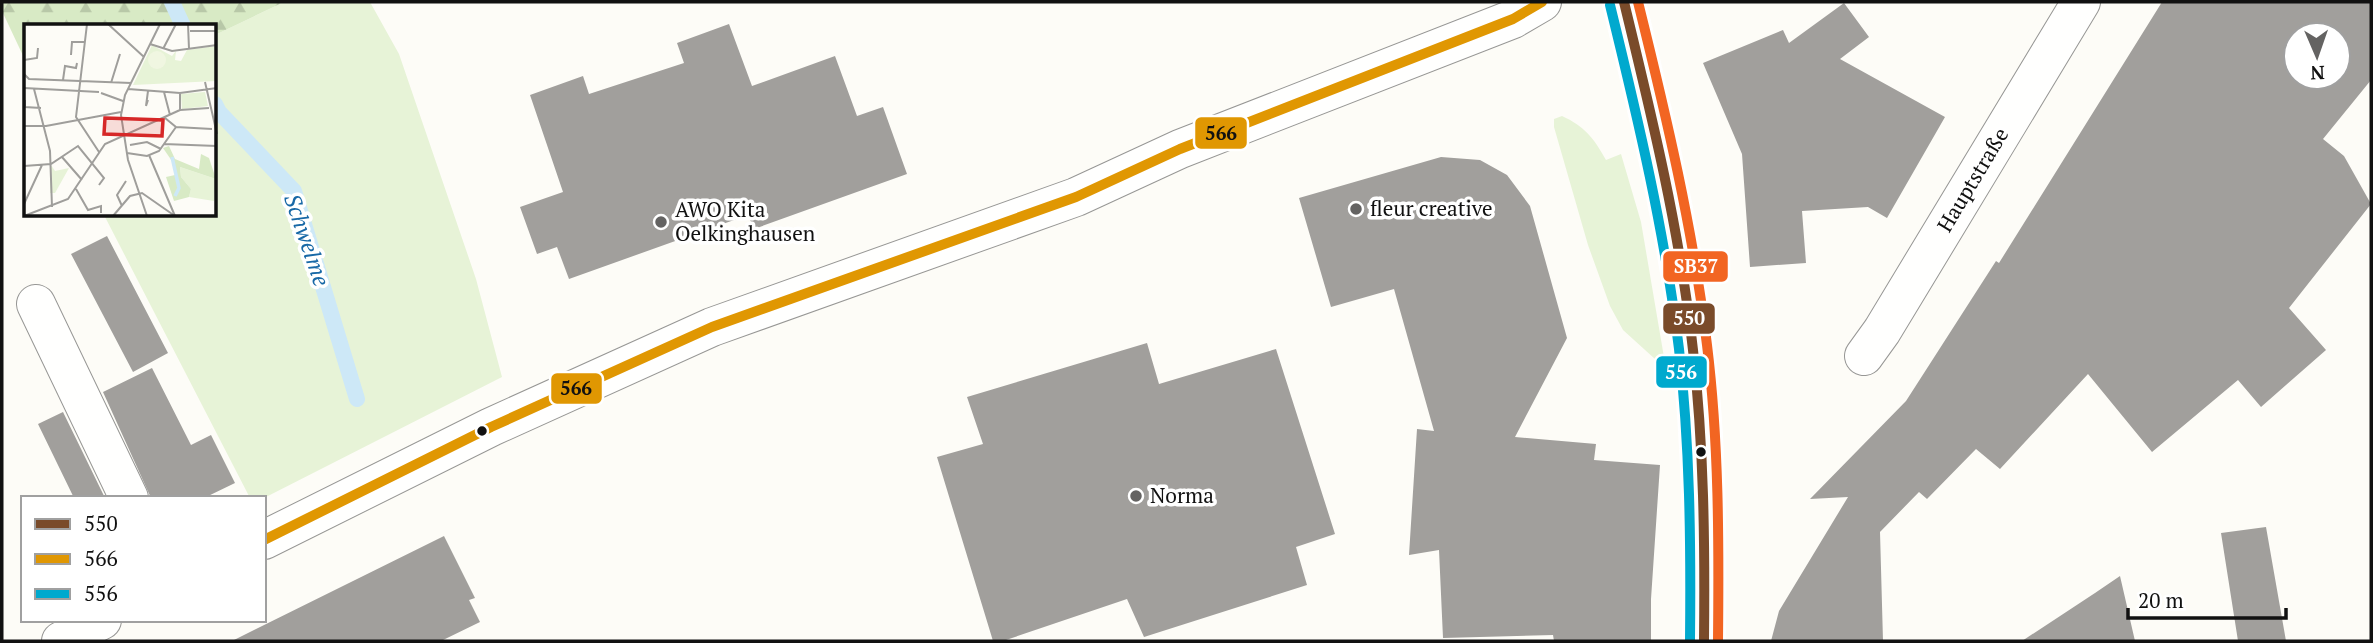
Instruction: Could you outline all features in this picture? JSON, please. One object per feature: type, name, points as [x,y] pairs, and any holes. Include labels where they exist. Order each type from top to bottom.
[{"type":"main road","points":[[1624,2],[1651,114],[1689,318],[1698,396],[1704,504],[1704,641]]},
{"type":"street","points":[[266,539],[491,427],[712,327],[1076,197],[1181,149],[1513,19],[1542,2]]},
{"type":"street","name":"Hauptstraße","points":[[1864,356],[1882,331],[2081,2]]},
{"type":"street","points":[[36,304],[128,496]]},
{"type":"street","points":[[61,641],[98,622]]},
{"type":"green space","points":[[2,2],[284,2],[217,34],[217,24],[24,24],[24,58],[2,11]]},
{"type":"green space","points":[[284,2],[370,2],[399,54],[476,279],[502,377],[266,497],[249,496],[105,217],[217,217],[217,34]]},
{"type":"green space","points":[[1562,116],[1588,134],[1606,160],[1621,154],[1641,222],[1666,369],[1623,330],[1610,306],[1588,245],[1554,127],[1554,119]]},
{"type":"building","points":[[2162,2],[2371,2],[2371,80],[2323,139],[2344,156],[2371,204],[2289,308],[2326,350],[2261,407],[2238,380],[2152,452],[2088,374],[2000,469],[1976,449],[1927,499],[1919,492],[1880,532],[1883,641],[1771,641],[1779,611],[1848,497],[1810,499],[1906,401],[1996,261],[1999,263]]},
{"type":"building","points":[[1844,3],[1869,37],[1840,59],[1945,117],[1887,218],[1868,207],[1802,211],[1806,263],[1750,267],[1742,154],[1703,63],[1783,30],[1789,43]]},
{"type":"building","points":[[729,24],[752,86],[835,56],[857,116],[883,107],[907,174],[754,229],[748,215],[569,279],[557,247],[537,254],[520,207],[563,192],[530,95],[583,76],[589,94],[684,63],[677,43]]},
{"type":"building","points":[[1441,157],[1480,160],[1507,175],[1530,206],[1567,338],[1515,437],[1596,444],[1594,460],[1660,465],[1651,599],[1651,641],[1554,641],[1553,635],[1443,638],[1439,550],[1409,555],[1417,429],[1434,431],[1394,289],[1331,307],[1299,198]]},
{"type":"building","points":[[107,236],[168,353],[133,372],[71,254]]},
{"type":"building","name":"Norma","points":[[1147,343],[1159,384],[1276,349],[1335,534],[1296,547],[1307,585],[1144,637],[1127,599],[1003,641],[993,641],[937,457],[983,444],[967,397]]},
{"type":"building","points":[[152,368],[191,445],[211,435],[235,483],[208,496],[150,496],[103,392]]},
{"type":"building","points":[[63,412],[104,496],[73,496],[38,424]]},
{"type":"building","points":[[2266,527],[2286,641],[2238,641],[2221,533]]},
{"type":"building","points":[[444,536],[475,598],[469,600],[480,622],[441,641],[232,641]]},
{"type":"building","points":[[2120,576],[2135,641],[2022,641],[2095,593]]},
{"type":"waterway","name":"Schwelme","points":[[172,2],[182,24]]},
{"type":"waterway","name":"Schwelme","points":[[217,108],[294,191],[357,399]]},
{"type":"transit line","name":"566","points":[[266,539],[491,427],[712,327],[1076,197],[1180,149],[1513,19],[1542,2]]},
{"type":"transit line","name":"550","points":[[1624,2],[1673,218],[1693,350],[1703,495],[1704,641]]},
{"type":"transit line","name":"SB37","points":[[1638,2],[1686,215],[1707,345],[1716,456],[1718,641]]},
{"type":"transit line","name":"556","points":[[1610,5],[1658,219],[1679,349],[1689,495],[1690,641]]},
{"type":"place","name":"fleur creative","points":[[1356,209]]},
{"type":"place","name":"AWO Kita Oelkinghausen","points":[[661,222]]},
{"type":"place","name":"Norma","points":[[1136,496]]}]
